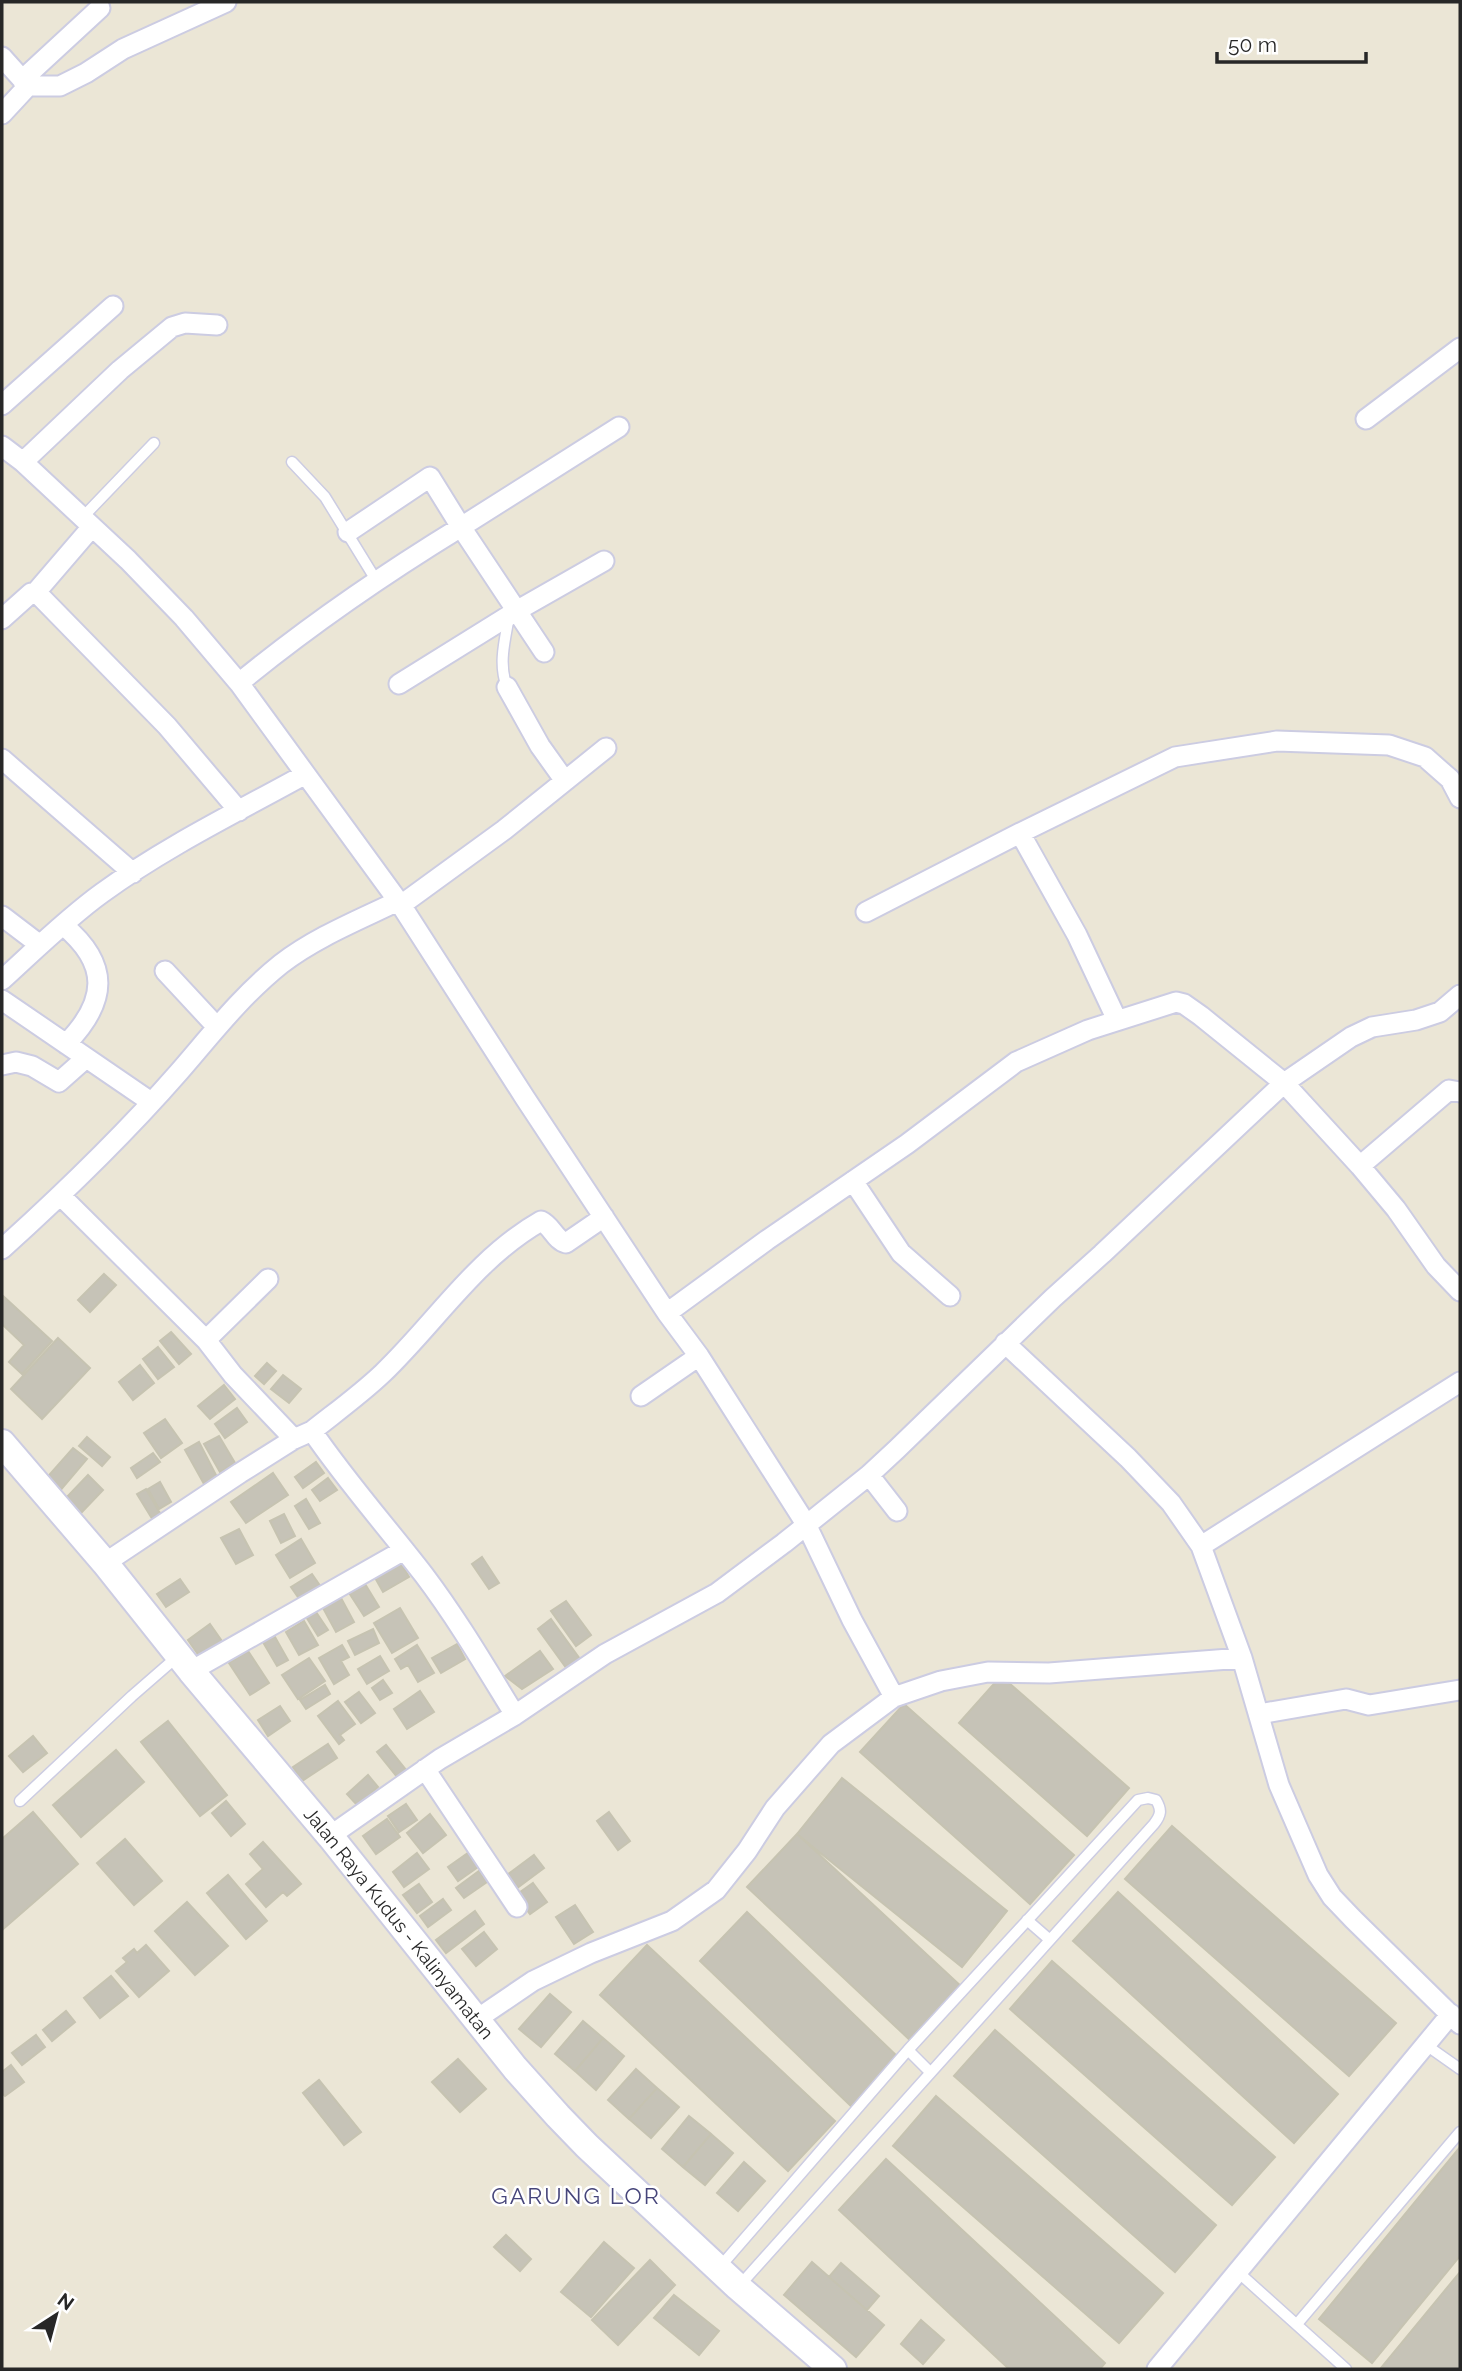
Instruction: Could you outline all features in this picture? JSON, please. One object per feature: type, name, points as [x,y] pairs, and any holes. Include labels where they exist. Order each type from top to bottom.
[{"type":"main road","name":"Jalan Raya Kudus - Kalinyamatan","points":[[2,1443],[330,1836],[515,2068],[587,2146],[738,2287],[833,2369]]},
{"type":"street","points":[[2,57],[25,83],[60,86],[123,49],[226,2]]},
{"type":"street","points":[[2,114],[25,83],[100,8]]},
{"type":"street","points":[[2,405],[113,306]]},
{"type":"street","points":[[23,462],[120,370],[172,327],[185,323],[217,325]]},
{"type":"street","points":[[1366,419],[1460,348]]},
{"type":"street","points":[[239,684],[298,634],[376,580],[619,427]]},
{"type":"street","points":[[2,446],[23,462],[166,597],[239,684],[400,903],[604,1217],[699,1356],[806,1524],[852,1620],[894,1697]]},
{"type":"street","points":[[348,532],[427,473],[513,613],[544,652]]},
{"type":"street","points":[[2,619],[31,593],[36,592],[86,523]]},
{"type":"street","points":[[399,684],[513,613],[604,561]]},
{"type":"street","points":[[36,592],[167,726],[239,811]]},
{"type":"street","points":[[507,687],[540,746],[565,781]]},
{"type":"street","points":[[866,912],[1175,758],[1277,741],[1389,745],[1425,757],[1450,779],[1460,798]]},
{"type":"street","points":[[2,1249],[91,1166],[179,1073],[252,989],[283,963],[321,939],[400,903],[504,830],[606,748]]},
{"type":"street","points":[[2,759],[133,873]]},
{"type":"street","points":[[2,980],[103,892],[304,775]]},
{"type":"street","points":[[1020,833],[1077,934],[1117,1020]]},
{"type":"street","points":[[2,916],[40,945]]},
{"type":"street","points":[[63,925],[90,952],[97,974],[96,1000],[92,1010],[66,1044]]},
{"type":"street","points":[[165,971],[217,1027]]},
{"type":"street","points":[[330,1836],[425,1769],[515,1715],[606,1654],[717,1593],[869,1475],[1005,1343],[1284,1083],[1351,1037],[1372,1027],[1416,1020],[1440,1012],[1460,995]]},
{"type":"street","points":[[2,1000],[151,1102]]},
{"type":"street","points":[[667,1312],[907,1144],[1016,1062],[1088,1030],[1171,1003],[1180,1003],[1201,1016],[1284,1083],[1360,1166],[1396,1209],[1436,1266],[1460,1291]]},
{"type":"street","points":[[2,1065],[16,1062],[32,1066],[59,1082],[86,1058]]},
{"type":"street","points":[[1360,1166],[1449,1090],[1460,1092]]},
{"type":"street","points":[[853,1181],[901,1253],[950,1296]]},
{"type":"street","points":[[61,1196],[205,1340],[233,1375],[330,1458],[404,1550],[462,1629],[515,1715]]},
{"type":"street","points":[[104,1563],[303,1435],[383,1372],[458,1290],[499,1251],[533,1226],[541,1221],[546,1223],[560,1241],[566,1243],[604,1217]]},
{"type":"street","points":[[205,1340],[268,1279]]},
{"type":"street","points":[[1005,1343],[1128,1458],[1171,1503],[1201,1546],[1242,1658],[1279,1785],[1318,1875],[1332,1897],[1455,2019],[1426,2045],[1157,2369]]},
{"type":"street","points":[[641,1396],[699,1356]]},
{"type":"street","points":[[1201,1546],[1460,1382]]},
{"type":"street","points":[[869,1475],[897,1511]]},
{"type":"street","points":[[185,1664],[404,1550]]},
{"type":"street","points":[[477,2019],[533,1981],[591,1953],[672,1922],[716,1890],[747,1851],[775,1808],[831,1744],[894,1697],[941,1681],[988,1672],[1049,1673],[1242,1658]]},
{"type":"street","points":[[1259,1714],[1346,1699],[1369,1705],[1460,1690]]},
{"type":"street","points":[[425,1769],[517,1908]]},
{"type":"lane","points":[[86,523],[154,443]]},
{"type":"lane","points":[[292,462],[325,497],[376,580]]},
{"type":"lane","points":[[507,687],[502,661],[513,613]]},
{"type":"lane","points":[[20,1801],[132,1696],[185,1664]]},
{"type":"lane","points":[[719,2269],[908,2050],[1138,1800],[1156,1800],[1161,1808],[1160,1816],[1154,1824],[738,2287]]},
{"type":"lane","points":[[1027,1920],[1051,1940]]},
{"type":"lane","points":[[1426,2045],[1460,2069]]},
{"type":"lane","points":[[908,2050],[930,2072]]},
{"type":"lane","points":[[1297,2324],[1460,2132]]},
{"type":"lane","points":[[1238,2272],[1346,2369]]},
{"type":"building","points":[[104,1274],[116,1285],[90,1312],[78,1300]]},
{"type":"building","points":[[2,1295],[52,1341],[22,1374],[9,1362],[24,1345],[2,1324]]},
{"type":"building","points":[[171,1332],[191,1354],[179,1364],[160,1341]]},
{"type":"building","points":[[58,1338],[90,1368],[42,1419],[11,1389]]},
{"type":"building","points":[[158,1347],[174,1367],[158,1379],[143,1359]]},
{"type":"building","points":[[267,1363],[276,1371],[264,1384],[255,1376]]},
{"type":"building","points":[[140,1365],[154,1383],[133,1400],[119,1382]]},
{"type":"building","points":[[283,1375],[301,1389],[289,1403],[271,1389]]},
{"type":"building","points":[[224,1385],[235,1399],[210,1419],[198,1406]]},
{"type":"building","points":[[237,1408],[247,1422],[225,1438],[215,1424]]},
{"type":"building","points":[[165,1419],[182,1443],[161,1458],[144,1433]]},
{"type":"building","points":[[219,1436],[235,1463],[220,1472],[204,1444]]},
{"type":"building","points":[[87,1437],[110,1457],[102,1466],[79,1446]]},
{"type":"building","points":[[199,1442],[217,1477],[204,1484],[185,1450]]},
{"type":"building","points":[[73,1448],[87,1459],[58,1493],[44,1481]]},
{"type":"building","points":[[153,1453],[160,1462],[137,1478],[131,1468]]},
{"type":"building","points":[[316,1462],[324,1473],[303,1488],[295,1477]]},
{"type":"building","points":[[273,1473],[288,1495],[246,1523],[231,1502]]},
{"type":"building","points":[[88,1475],[103,1490],[81,1513],[66,1498]]},
{"type":"building","points":[[328,1478],[337,1490],[320,1501],[312,1490]]},
{"type":"building","points":[[160,1482],[171,1502],[159,1509],[148,1489]]},
{"type":"building","points":[[146,1489],[164,1520],[156,1525],[137,1494]]},
{"type":"building","points":[[306,1499],[320,1523],[309,1529],[295,1506]]},
{"type":"building","points":[[284,1514],[295,1536],[281,1543],[270,1521]]},
{"type":"building","points":[[239,1529],[253,1555],[236,1564],[221,1538]]},
{"type":"building","points":[[301,1539],[315,1563],[290,1578],[276,1555]]},
{"type":"building","points":[[482,1557],[499,1583],[489,1589],[472,1564]]},
{"type":"building","points":[[400,1562],[409,1577],[383,1592],[374,1576]]},
{"type":"building","points":[[312,1574],[323,1590],[302,1603],[291,1587]]},
{"type":"building","points":[[180,1579],[189,1592],[166,1607],[157,1594]]},
{"type":"building","points":[[362,1579],[379,1607],[364,1616],[346,1588]]},
{"type":"building","points":[[341,1598],[354,1622],[336,1632],[323,1608]]},
{"type":"building","points":[[566,1601],[591,1635],[576,1646],[551,1611]]},
{"type":"building","points":[[400,1608],[418,1638],[392,1653],[374,1623]]},
{"type":"building","points":[[314,1609],[328,1630],[318,1636],[305,1615]]},
{"type":"building","points":[[551,1619],[580,1659],[567,1669],[538,1629]]},
{"type":"building","points":[[304,1621],[318,1645],[299,1655],[286,1632]]},
{"type":"building","points":[[210,1624],[224,1644],[202,1660],[188,1640]]},
{"type":"building","points":[[373,1629],[379,1643],[355,1655],[348,1641]]},
{"type":"building","points":[[271,1630],[288,1660],[277,1666],[260,1637]]},
{"type":"building","points":[[457,1644],[465,1659],[441,1673],[432,1658]]},
{"type":"building","points":[[342,1645],[349,1657],[341,1661],[349,1675],[334,1684],[319,1658]]},
{"type":"building","points":[[417,1645],[434,1673],[418,1682],[408,1665],[401,1669],[395,1659]]},
{"type":"building","points":[[248,1651],[269,1683],[250,1695],[229,1663]]},
{"type":"building","points":[[540,1651],[553,1669],[522,1689],[505,1676]]},
{"type":"building","points":[[380,1656],[389,1671],[367,1684],[358,1669]]},
{"type":"building","points":[[309,1658],[325,1681],[298,1699],[282,1675]]},
{"type":"building","points":[[1001,1676],[1129,1788],[1087,1836],[959,1723]]},
{"type":"building","points":[[383,1680],[392,1693],[380,1700],[372,1688]]},
{"type":"building","points":[[325,1685],[330,1694],[306,1709],[300,1700]]},
{"type":"building","points":[[420,1691],[434,1712],[407,1729],[394,1709]]},
{"type":"building","points":[[359,1692],[375,1713],[361,1723],[345,1702]]},
{"type":"building","points":[[338,1701],[355,1724],[340,1735],[344,1740],[339,1744],[318,1716]]},
{"type":"building","points":[[904,1704],[1074,1855],[1030,1904],[860,1752]]},
{"type":"building","points":[[280,1706],[290,1721],[268,1736],[258,1720]]},
{"type":"building","points":[[168,1721],[227,1795],[200,1816],[141,1742]]},
{"type":"building","points":[[33,1736],[47,1753],[23,1772],[9,1756]]},
{"type":"building","points":[[328,1744],[337,1758],[302,1781],[293,1767]]},
{"type":"building","points":[[386,1745],[407,1771],[398,1778],[377,1752]]},
{"type":"building","points":[[116,1750],[144,1782],[81,1837],[53,1805]]},
{"type":"building","points":[[368,1775],[378,1787],[358,1806],[347,1794]]},
{"type":"building","points":[[842,1778],[1007,1911],[962,1967],[797,1834]]},
{"type":"building","points":[[226,1801],[245,1824],[231,1836],[212,1813]]},
{"type":"building","points":[[406,1804],[417,1820],[399,1832],[388,1816]]},
{"type":"building","points":[[33,1812],[78,1864],[2,1930],[2,1839]]},
{"type":"building","points":[[609,1812],[630,1841],[618,1850],[597,1821]]},
{"type":"building","points":[[430,1814],[446,1835],[423,1853],[407,1833]]},
{"type":"building","points":[[387,1819],[400,1837],[376,1854],[363,1836]]},
{"type":"building","points":[[1172,1826],[1396,2023],[1349,2076],[1125,1879]]},
{"type":"building","points":[[797,1834],[963,1988],[912,2042],[747,1887]]},
{"type":"building","points":[[125,1839],[162,1881],[134,1905],[97,1863]]},
{"type":"building","points":[[263,1842],[301,1884],[287,1896],[283,1892],[266,1907],[246,1884],[263,1869],[250,1854]]},
{"type":"building","points":[[417,1853],[429,1869],[404,1887],[393,1872]]},
{"type":"building","points":[[468,1853],[478,1867],[458,1881],[448,1867]]},
{"type":"building","points":[[534,1855],[544,1868],[513,1891],[503,1878]]},
{"type":"building","points":[[479,1871],[487,1882],[464,1898],[456,1888]]},
{"type":"building","points":[[228,1875],[267,1921],[246,1939],[207,1893]]},
{"type":"building","points":[[533,1883],[547,1902],[530,1914],[516,1895]]},
{"type":"building","points":[[419,1884],[432,1902],[417,1913],[403,1895]]},
{"type":"building","points":[[1118,1892],[1338,2094],[1294,2143],[1073,1941]]},
{"type":"building","points":[[443,1899],[451,1910],[428,1927],[420,1916]]},
{"type":"building","points":[[187,1902],[228,1946],[195,1975],[155,1931]]},
{"type":"building","points":[[575,1905],[593,1932],[574,1944],[556,1917]]},
{"type":"building","points":[[475,1911],[484,1924],[446,1953],[436,1940]]},
{"type":"building","points":[[747,1912],[899,2058],[852,2107],[700,1961]]},
{"type":"building","points":[[484,1932],[497,1949],[476,1966],[462,1949]]},
{"type":"building","points":[[146,1945],[169,1971],[139,1997],[116,1971],[127,1962],[123,1958],[134,1949],[137,1953]]},
{"type":"building","points":[[647,1945],[835,2121],[788,2171],[600,1995]]},
{"type":"building","points":[[1052,1961],[1275,2157],[1232,2205],[1010,2009]]},
{"type":"building","points":[[111,1976],[128,1996],[100,2018],[84,1998]]},
{"type":"building","points":[[550,1994],[571,2012],[541,2047],[519,2029]]},
{"type":"building","points":[[66,2011],[75,2022],[52,2041],[43,2030]]},
{"type":"building","points":[[583,2021],[603,2038],[575,2071],[555,2054]]},
{"type":"building","points":[[995,2030],[1216,2225],[1175,2272],[954,2076]]},
{"type":"building","points":[[36,2035],[45,2047],[22,2065],[12,2053]]},
{"type":"building","points":[[603,2038],[624,2056],[596,2090],[575,2071]]},
{"type":"building","points":[[458,2059],[486,2089],[460,2112],[432,2082]]},
{"type":"building","points":[[11,2065],[24,2082],[5,2096],[2,2093],[2,2072]]},
{"type":"building","points":[[636,2069],[657,2088],[629,2119],[608,2100]]},
{"type":"building","points":[[319,2080],[361,2132],[344,2145],[303,2093]]},
{"type":"building","points":[[657,2088],[679,2107],[651,2138],[629,2119]]},
{"type":"building","points":[[936,2096],[1163,2293],[1119,2343],[893,2146]]},
{"type":"building","points":[[689,2116],[711,2134],[683,2167],[662,2149]]},
{"type":"building","points":[[711,2134],[733,2153],[705,2185],[683,2167]]},
{"type":"building","points":[[1460,2147],[1460,2256],[1372,2363],[1319,2319]]},
{"type":"building","points":[[886,2159],[1105,2363],[1100,2369],[1009,2369],[839,2210]]},
{"type":"building","points":[[744,2162],[765,2181],[738,2211],[717,2193]]},
{"type":"building","points":[[506,2235],[531,2259],[520,2271],[494,2247]]},
{"type":"building","points":[[604,2242],[634,2268],[591,2317],[561,2292]]},
{"type":"building","points":[[650,2260],[675,2285],[618,2345],[592,2320]]},
{"type":"building","points":[[812,2262],[884,2325],[856,2357],[784,2295]]},
{"type":"building","points":[[841,2263],[879,2296],[867,2310],[829,2277]]},
{"type":"building","points":[[1460,2272],[1460,2369],[1382,2369],[1381,2368]]},
{"type":"building","points":[[674,2295],[719,2331],[699,2355],[654,2318]]},
{"type":"building","points":[[921,2320],[944,2340],[923,2364],[901,2344]]},
{"type":"district","name":"GARUNG LOR","points":[[576,2195]]}]
